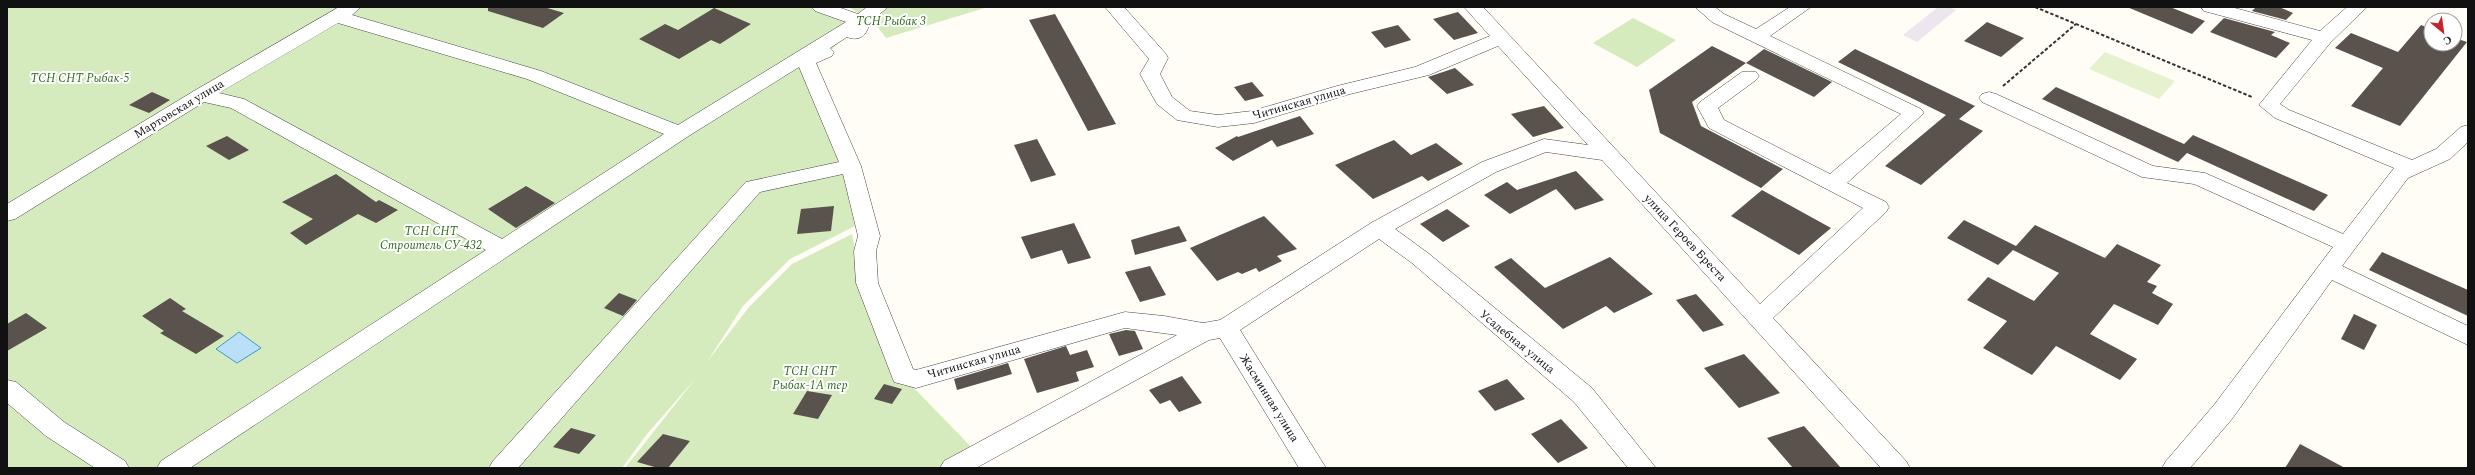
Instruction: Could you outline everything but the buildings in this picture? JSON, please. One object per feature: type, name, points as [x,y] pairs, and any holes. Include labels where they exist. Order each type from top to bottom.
[{"type":"street","points":[[821,7],[860,21]]},
{"type":"street","name":"Читинская улица","points":[[879,7],[860,21],[859,30],[842,44],[806,61],[851,166],[870,236],[865,251],[867,283],[903,375],[916,379],[1125,320],[1156,321],[1174,328],[1214,330]]},
{"type":"street","name":"Читинская улица","points":[[1114,7],[1160,58],[1150,74],[1164,100],[1184,116],[1218,121],[1254,117],[1337,92],[1422,71],[1501,38]]},
{"type":"street","name":"улица Героев Бреста","points":[[1473,7],[1897,468]]},
{"type":"street","points":[[1704,7],[1718,18],[1914,113],[1832,184]]},
{"type":"street","points":[[1758,38],[1802,7]]},
{"type":"street","points":[[2210,7],[2324,38]]},
{"type":"street","points":[[2358,7],[2324,38],[2269,105],[2282,114],[2413,168]]},
{"type":"street","points":[[344,11],[534,75],[680,133]]},
{"type":"street","name":"Мартовская улица","points":[[7,214],[201,95],[344,11]]},
{"type":"street","points":[[170,468],[680,133],[860,21]]},
{"type":"street","points":[[1749,76],[1707,106],[1716,124],[1878,208],[1759,318]]},
{"type":"street","points":[[201,95],[237,103],[503,249]]},
{"type":"street","points":[[1989,98],[2149,172],[2198,178],[2346,244]]},
{"type":"street","points":[[2175,468],[2223,412],[2346,244],[2401,173],[2443,154],[2468,131]]},
{"type":"street","points":[[953,468],[1214,330],[1379,228],[1489,167],[1544,145],[1608,154]]},
{"type":"street","points":[[502,468],[753,186],[851,166]]},
{"type":"street","name":"Усадебная улица","points":[[1379,228],[1420,258],[1583,395],[1643,468]]},
{"type":"street","points":[[2328,269],[2468,336]]},
{"type":"street","name":"Жасминная улица","points":[[1214,330],[1313,468]]},
{"type":"street","points":[[7,389],[55,429],[116,468]]},
{"type":"path","points":[[2035,7],[2269,105]]},
{"type":"path","points":[[1989,98],[2076,24]]},
{"type":"shaded area","points":[[1938,7],[1949,7],[1956,10],[1917,42],[1903,35]]},
{"type":"green space","name":"ТСН СНТ Рыбак-5","points":[[7,7],[337,7],[7,207]]},
{"type":"green space","name":"ТСН СНТ Строитель СУ-432","points":[[346,7],[838,7],[853,30],[817,63],[855,226],[790,259],[743,306],[707,362],[749,307],[792,264],[852,234],[856,254],[913,387],[981,457],[962,468],[625,468],[696,378],[647,434],[622,468],[7,468],[7,215]]},
{"type":"green space","name":"ТСН Рыбак 3","points":[[849,7],[988,7],[886,38],[877,26]]},
{"type":"green space","points":[[1633,18],[1676,40],[1637,67],[1593,43]]},
{"type":"green space","points":[[2105,52],[2175,81],[2159,99],[2089,69]]},
{"type":"water","points":[[239,332],[261,348],[237,363],[216,349]]},
{"type":"park label","name":"ТСН СНТ Рыбак-1А тер","points":[[810,378]]}]
